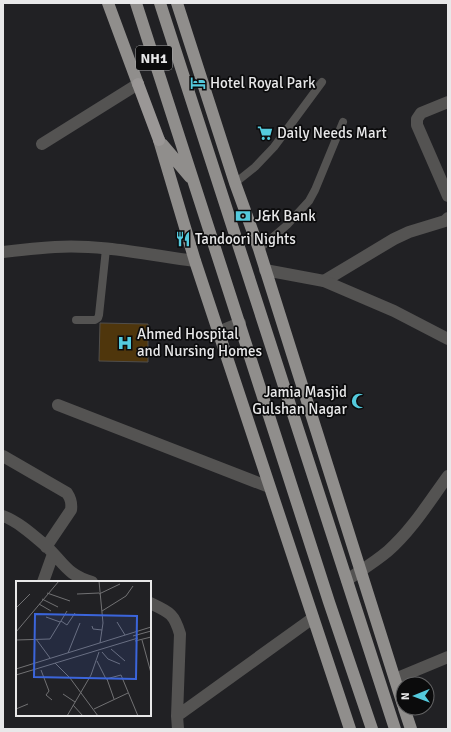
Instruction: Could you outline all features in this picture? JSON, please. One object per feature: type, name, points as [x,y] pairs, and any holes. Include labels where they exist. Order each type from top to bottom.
[{"type":"highway","points":[[108,3],[159,140],[218,332],[350,729]]},
{"type":"highway","name":"NH1","points":[[136,3],[329,602],[372,729]]},
{"type":"highway","name":"NH1","points":[[160,3],[395,729]]},
{"type":"highway","points":[[177,3],[235,183],[259,249],[395,679]]},
{"type":"highway","points":[[200,73],[206,146]]},
{"type":"highway","points":[[159,140],[195,184]]},
{"type":"highway","points":[[407,716],[411,729]]},
{"type":"street","points":[[42,144],[138,84]]},
{"type":"street","points":[[448,102],[421,113],[417,118],[417,125],[448,196]]},
{"type":"street","points":[[324,281],[394,239],[448,218]]},
{"type":"street","points":[[3,252],[56,247],[106,249],[195,261]]},
{"type":"street","points":[[265,270],[324,281],[394,312],[448,339]]},
{"type":"street","points":[[218,332],[240,323]]},
{"type":"street","points":[[58,405],[269,487]]},
{"type":"street","points":[[3,456],[67,493],[71,498],[71,510],[50,550],[43,581]]},
{"type":"street","points":[[347,580],[387,552],[400,540],[448,476]]},
{"type":"street","points":[[3,516],[19,524],[50,550],[69,572],[75,576],[89,581]]},
{"type":"street","points":[[151,604],[170,613],[177,621],[180,634],[177,716],[178,729]]},
{"type":"street","points":[[177,716],[312,618]]},
{"type":"street","points":[[402,676],[448,657]]},
{"type":"lane","points":[[235,183],[255,167],[274,147],[322,82]]},
{"type":"lane","points":[[259,249],[295,218],[309,201],[343,122]]},
{"type":"lane","points":[[76,320],[95,320],[98,318],[106,249]]},
{"type":"building","points":[[100,323],[148,324],[148,362],[99,361]]},
{"type":"place","name":"Hotel Royal Park","points":[[198,83]]},
{"type":"place","name":"Daily Needs Mart","points":[[265,133]]},
{"type":"place","name":"J&K Bank","points":[[243,216]]},
{"type":"place","name":"Tandoori Nights","points":[[183,239]]},
{"type":"place","name":"Ahmed Hospital and Nursing Homes","points":[[125,343]]},
{"type":"place","name":"Jamia Masjid Gulshan Nagar","points":[[359,401]]}]
